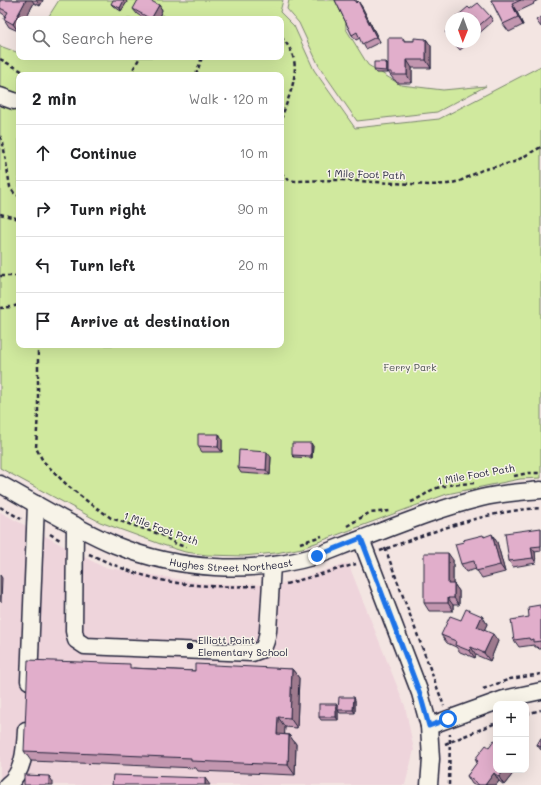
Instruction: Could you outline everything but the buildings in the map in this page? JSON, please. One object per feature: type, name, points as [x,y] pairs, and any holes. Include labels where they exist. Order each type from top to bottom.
[{"type":"street","name":"Hughes Street Northeast","points":[[0,484],[75,526],[116,545],[146,556],[200,566],[231,568],[294,562],[317,556],[361,538],[443,509],[482,498],[515,492],[541,490]]},
{"type":"street","points":[[29,694],[36,504]]},
{"type":"street","points":[[75,526],[74,632],[76,640],[85,646],[252,653],[263,649],[268,631],[272,565]]},
{"type":"street","points":[[361,538],[420,694],[429,726],[431,759],[429,785]]},
{"type":"street","points":[[429,726],[504,699],[541,691]]},
{"type":"street","points":[[7,785],[13,781],[25,750],[27,718]]},
{"type":"path","points":[[284,40],[292,55],[295,66],[295,76],[284,111]]},
{"type":"path","points":[[0,60],[23,72]]},
{"type":"path","points":[[132,72],[138,60]]},
{"type":"path","points":[[197,72],[201,60]]},
{"type":"path","points":[[0,136],[3,143],[10,187],[16,194]]},
{"type":"path","name":"1 Mile Foot Path","points":[[284,176],[287,179],[294,181],[340,180],[429,185],[448,184],[460,181],[482,170],[514,162],[541,148]]},
{"type":"path","points":[[0,214],[16,218]]},
{"type":"path","points":[[0,276],[16,276]]},
{"type":"path","points":[[0,308],[16,306]]},
{"type":"path","name":"1 Mile Foot Path","points":[[38,348],[38,411],[36,448],[43,461],[68,486],[111,518],[162,535],[176,544],[189,548]]},
{"type":"path","name":"1 Mile Foot Path","points":[[512,476],[528,473],[541,473]]},
{"type":"path","name":"1 Mile Foot Path","points":[[405,505],[430,491],[444,486],[480,483]]},
{"type":"path","points":[[341,529],[369,513],[392,510]]},
{"type":"path","points":[[295,544],[328,534]]},
{"type":"path","points":[[529,713],[541,710]]},
{"type":"path","points":[[430,748],[438,747],[493,724]]},
{"type":"shaded area","name":"Elliott Point Elementary School","points":[[0,512],[103,567],[208,584],[278,585],[348,563],[405,706],[414,750],[405,785],[0,785]]},
{"type":"green space","name":"Ferry Park","points":[[59,0],[283,0],[280,12],[284,16],[49,16]]},
{"type":"green space","points":[[289,0],[345,0],[346,29],[368,65],[401,85],[443,90],[486,86],[437,112],[357,121],[319,66],[299,23],[287,9]]},
{"type":"green space","name":"Ferry Park","points":[[284,16],[294,26],[314,70],[355,128],[439,119],[541,66],[541,478],[520,479],[447,494],[302,548],[276,553],[243,556],[207,555],[185,552],[163,545],[100,522],[0,468],[0,46],[16,52],[16,60],[284,60]]},
{"type":"place","name":"Elliott Point Elementary School","points":[[190,646]]},
{"type":"route","points":[[317,556],[361,538],[420,694],[429,726],[448,719]]}]
